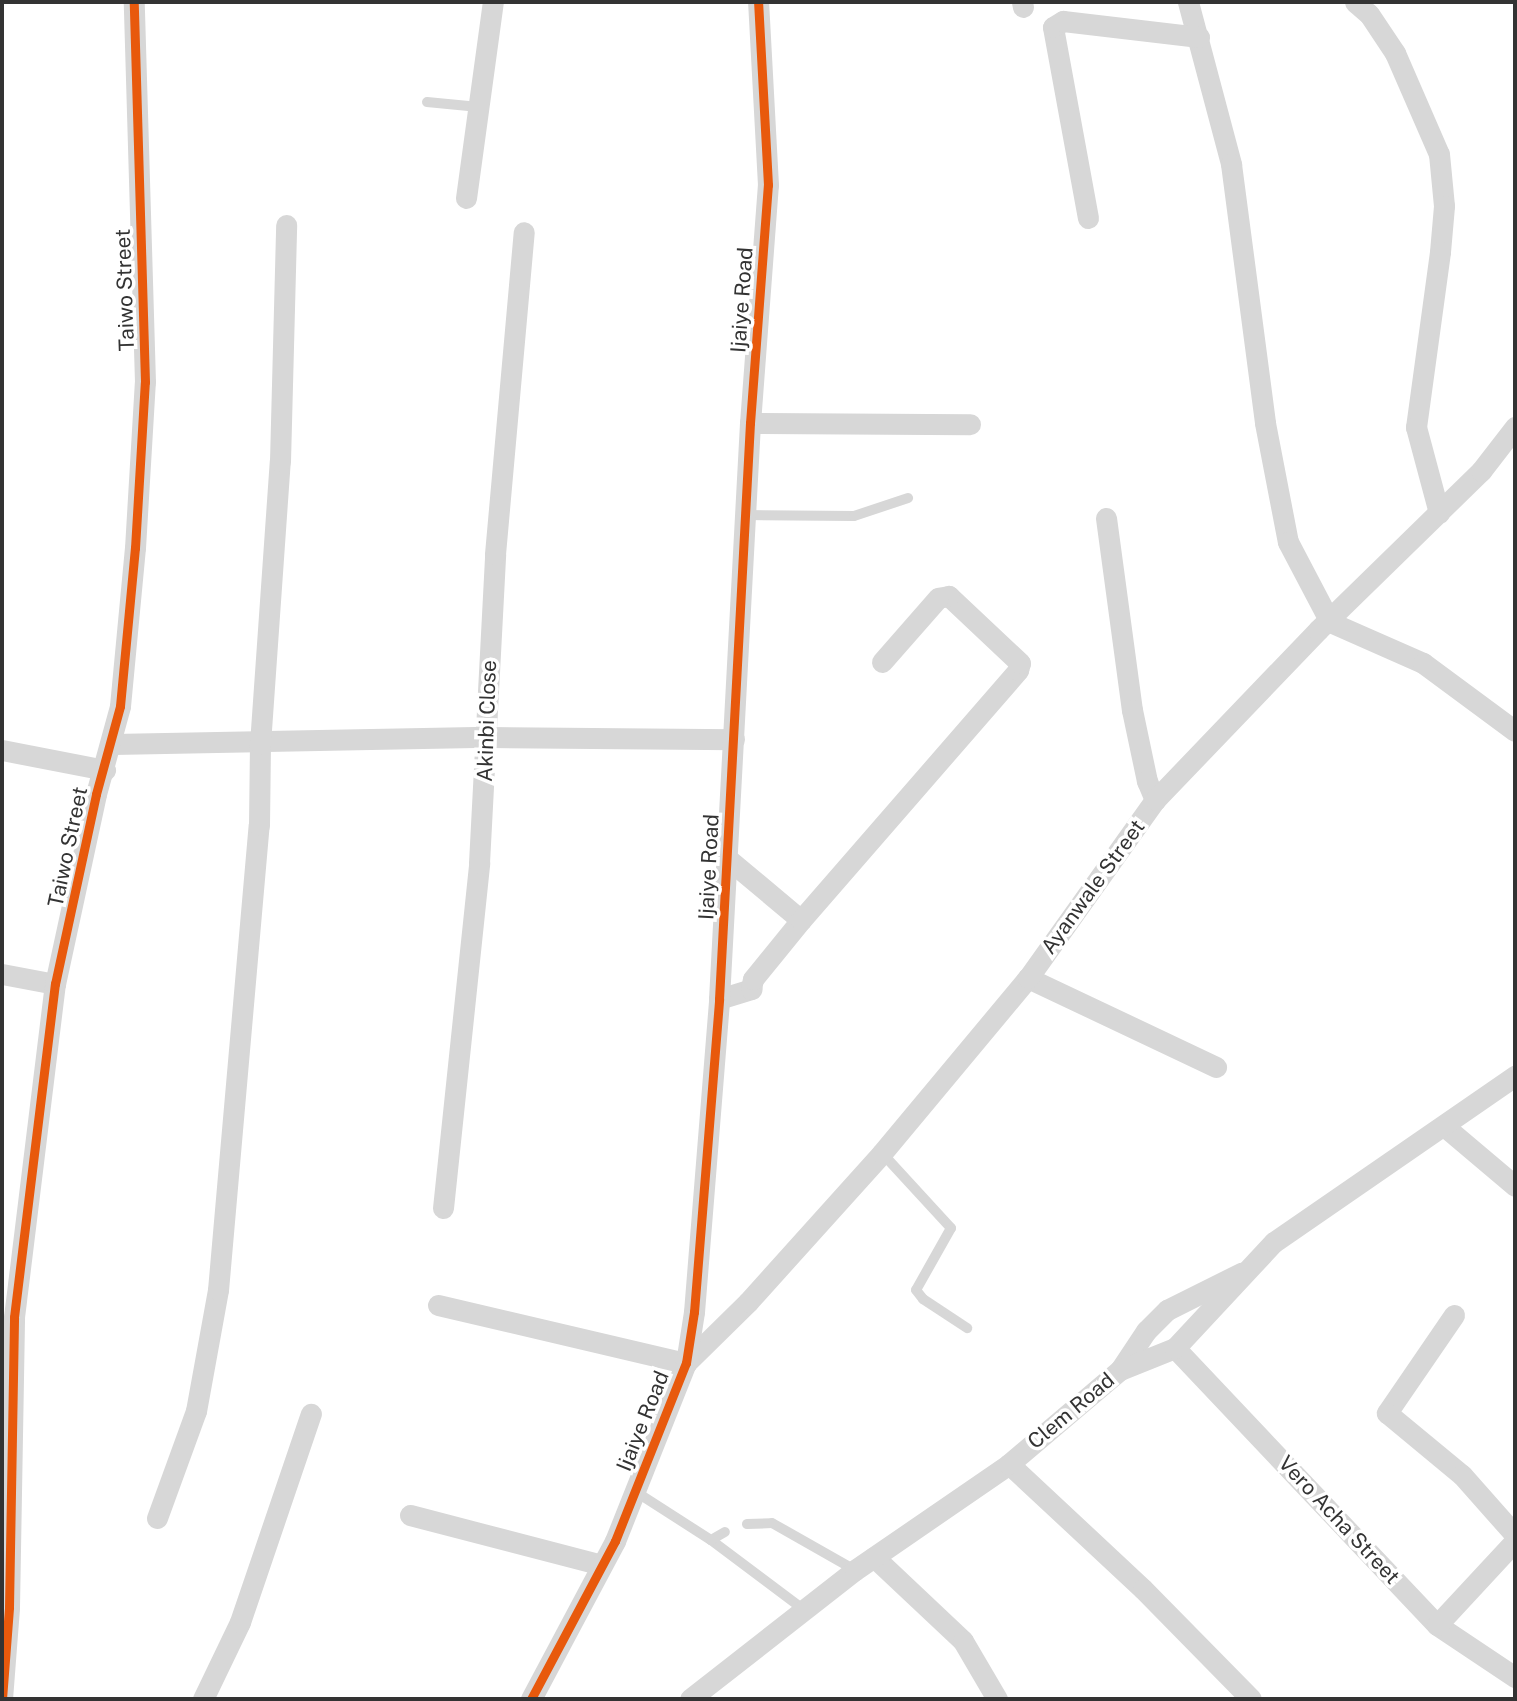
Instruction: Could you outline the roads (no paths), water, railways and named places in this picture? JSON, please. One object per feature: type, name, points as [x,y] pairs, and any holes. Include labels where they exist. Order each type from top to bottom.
[{"type":"street","name":"Taiwo Street","points":[[2,1699],[9,1607],[14,1317],[55,984],[113,744],[135,548],[145,382],[134,2]]},
{"type":"street","points":[[466,198],[493,2]]},
{"type":"street","name":"Ijaiye Road","points":[[531,1699],[602,1565],[685,1363],[694,1312],[719,999],[750,423],[768,185],[758,2]]},
{"type":"street","points":[[1188,2],[1231,164],[1282,520],[1314,598],[1330,622],[1423,663],[1515,732]]},
{"type":"street","points":[[1355,2],[1369,14],[1395,53],[1439,154],[1444,206],[1416,427],[1439,513]]},
{"type":"street","points":[[1088,218],[1053,27],[1063,22],[1199,37]]},
{"type":"street","points":[[158,1518],[196,1411],[218,1290],[259,825],[260,744],[280,461],[286,225]]},
{"type":"street","name":"Akinbi Close","points":[[443,1208],[488,737],[495,554],[524,232]]},
{"type":"street","points":[[750,423],[970,424]]},
{"type":"street","name":"Ayanwale Street","points":[[685,1363],[748,1303],[882,1153],[1028,978],[1156,800],[1481,471],[1515,427]]},
{"type":"street","points":[[1106,518],[1132,710],[1147,781],[1156,800]]},
{"type":"street","points":[[719,999],[751,989],[753,979],[801,920],[1018,670],[1020,663],[948,596],[938,598],[882,662]]},
{"type":"street","points":[[113,744],[260,744],[488,737],[734,739]]},
{"type":"street","points":[[2,750],[105,770]]},
{"type":"street","points":[[728,859],[801,920]]},
{"type":"street","points":[[2,974],[55,984]]},
{"type":"street","points":[[1028,978],[1216,1067]]},
{"type":"street","name":"Clem Road","points":[[690,1699],[855,1570],[1009,1464],[1120,1370],[1175,1348],[1275,1242],[1515,1076]]},
{"type":"street","points":[[1444,1126],[1515,1186]]},
{"type":"street","points":[[1120,1370],[1146,1331],[1167,1310],[1250,1270]]},
{"type":"street","points":[[438,1305],[685,1363]]},
{"type":"street","points":[[1454,1315],[1387,1413],[1462,1475],[1515,1535]]},
{"type":"street","name":"Vero Acha Street","points":[[1175,1348],[1437,1625],[1515,1678]]},
{"type":"street","points":[[203,1699],[240,1622],[311,1414]]},
{"type":"street","points":[[1009,1464],[1143,1588],[1251,1699]]},
{"type":"street","points":[[410,1515],[602,1565]]},
{"type":"street","points":[[1437,1625],[1515,1541]]},
{"type":"street","points":[[874,1557],[963,1641],[997,1699]]},
{"type":"lane","points":[[427,102],[478,107]]},
{"type":"lane","points":[[747,515],[854,516],[908,498]]},
{"type":"lane","points":[[882,1153],[951,1228],[916,1290],[922,1299],[967,1328]]},
{"type":"lane","points":[[633,1490],[711,1540],[803,1609]]},
{"type":"lane","points":[[747,1524],[772,1523],[855,1570]]},
{"type":"lane","points":[[711,1540],[725,1531]]}]
